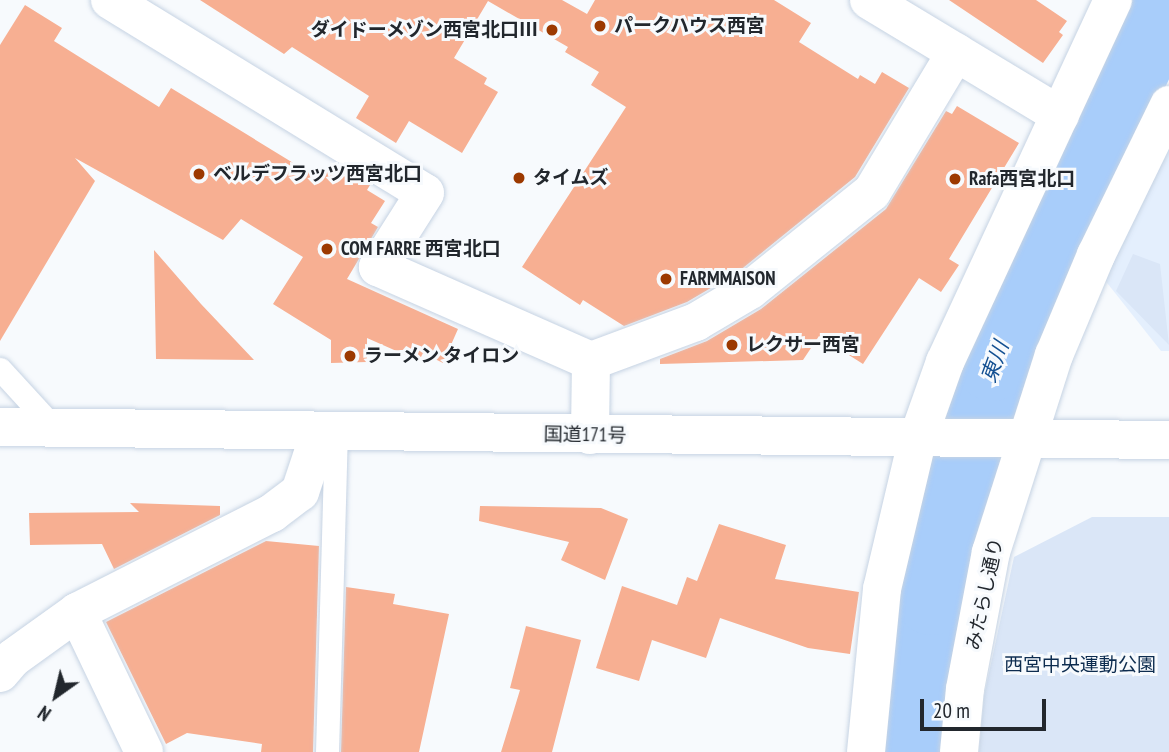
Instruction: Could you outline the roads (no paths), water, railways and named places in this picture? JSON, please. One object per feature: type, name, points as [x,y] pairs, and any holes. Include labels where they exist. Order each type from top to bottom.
[{"type":"main road","points":[[110,0],[425,193],[378,267],[591,361],[696,322],[750,290],[872,192],[956,52]]},
{"type":"main road","points":[[869,0],[1060,115]]},
{"type":"main road","points":[[866,752],[882,589],[945,362],[1113,0]]},
{"type":"main road","name":"みたらし通り","points":[[959,752],[965,690],[991,552],[1018,440],[1096,255],[1169,106]]},
{"type":"main road","points":[[590,435],[591,361]]},
{"type":"main road","name":"国道171号","points":[[0,427],[924,440],[1169,440]]},
{"type":"main road","points":[[0,673],[13,658],[77,611],[300,492],[328,432]]},
{"type":"main road","points":[[77,611],[144,752]]},
{"type":"lane","points":[[0,369],[54,428]]},
{"type":"lane","points":[[327,752],[328,432]]},
{"type":"waterway","name":"東川","points":[[915,752],[931,597],[992,363],[1164,0]]},
{"type":"place","name":"パークハウス西宮","points":[[600,26]]},
{"type":"place","name":"ダイドーメゾン西宮北口Ⅲ","points":[[552,30]]},
{"type":"place","name":"ベルデフラッツ西宮北口","points":[[199,174]]},
{"type":"place","name":"タイムズ","points":[[519,178]]},
{"type":"place","name":"Rafa西宮北口","points":[[955,179]]},
{"type":"place","name":"COM FARRE 西宮北口","points":[[327,249]]},
{"type":"place","name":"FARMMAISON","points":[[666,279]]},
{"type":"place","name":"レクサー西宮","points":[[732,345]]},
{"type":"place","name":"ラーメン タイロン","points":[[350,356]]},
{"type":"park label","name":"西宮中央運動公園","points":[[1080,665]]}]
